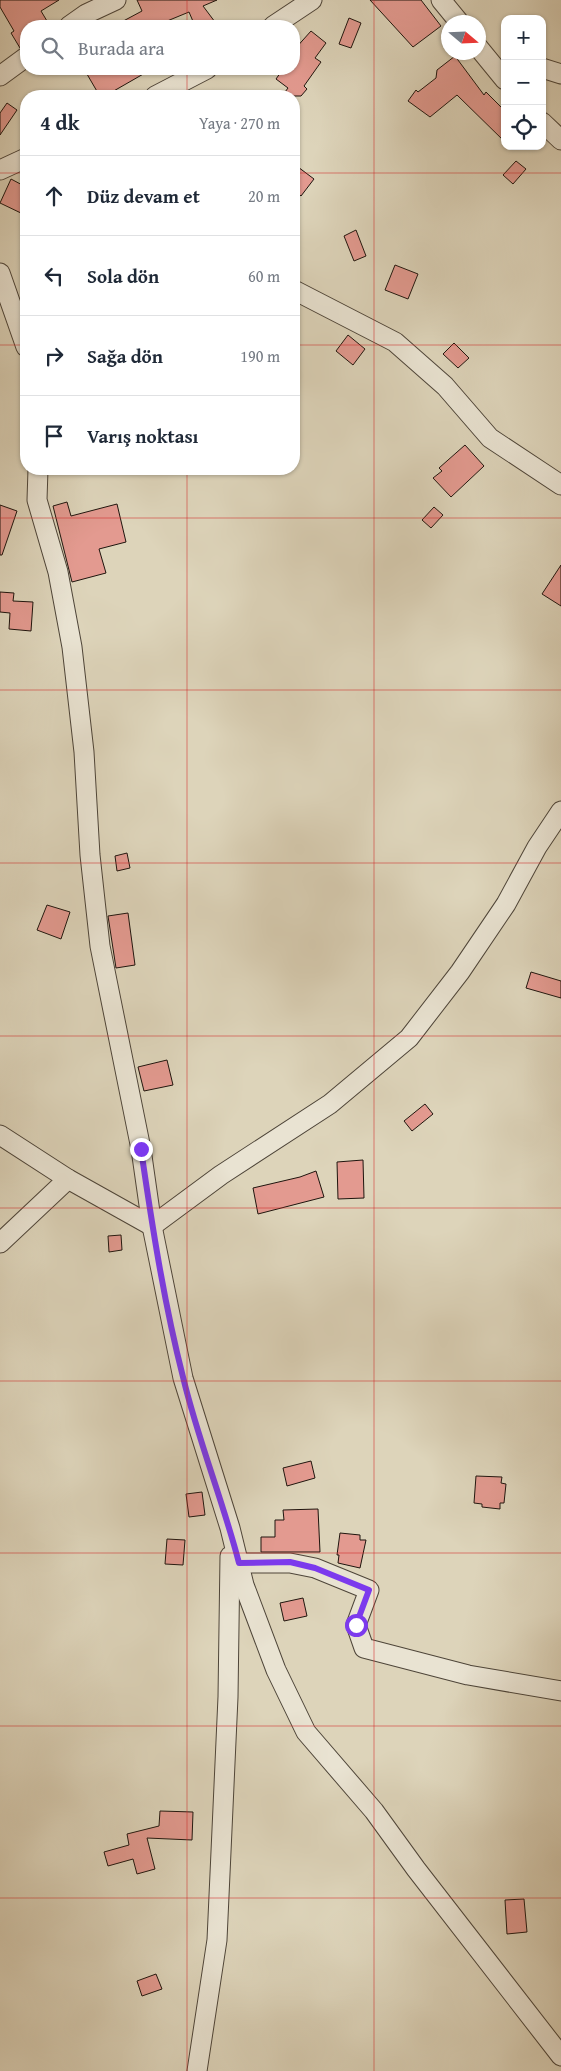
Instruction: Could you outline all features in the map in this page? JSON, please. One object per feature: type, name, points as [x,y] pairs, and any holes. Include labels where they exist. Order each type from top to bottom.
[{"type":"street","points":[[78,20],[116,0]]},
{"type":"street","points":[[281,20],[312,0]]},
{"type":"street","points":[[441,0],[453,15]]},
{"type":"street","points":[[486,56],[501,73]]},
{"type":"street","points":[[0,76],[20,61]]},
{"type":"street","points":[[546,69],[561,74]]},
{"type":"street","points":[[166,90],[195,75]]},
{"type":"street","points":[[546,126],[561,140]]},
{"type":"street","points":[[2,283],[20,331]]},
{"type":"street","points":[[300,293],[395,342],[445,386],[490,438],[561,485]]},
{"type":"street","points":[[38,475],[37,500],[58,572],[72,647],[84,752],[90,855],[100,946],[141,1149],[152,1226],[183,1378],[230,1528],[244,1585],[276,1670],[306,1732],[374,1811],[561,2056]]},
{"type":"street","points":[[152,1226],[221,1175],[330,1104],[409,1038],[460,972],[506,904],[537,847],[561,811]]},
{"type":"street","points":[[0,1135],[68,1179],[152,1226]]},
{"type":"street","points":[[0,1243],[68,1179]]},
{"type":"street","points":[[197,2071],[216,1940],[228,1697],[230,1528]]},
{"type":"street","points":[[239,1563],[290,1562],[315,1568],[369,1590],[356,1625],[364,1648],[468,1675],[561,1691]]},
{"type":"building","points":[[0,0],[59,0],[41,11],[46,20],[20,20],[20,48],[11,33],[14,31],[0,7]]},
{"type":"building","points":[[137,0],[217,0],[203,6],[214,20],[192,20],[189,12],[170,20],[125,20],[142,11]]},
{"type":"building","points":[[370,0],[421,0],[441,26],[413,47]]},
{"type":"building","points":[[349,18],[361,23],[351,48],[339,44]]},
{"type":"building","points":[[311,31],[326,43],[315,58],[321,62],[304,86],[307,89],[301,96],[300,90],[286,90],[288,88],[276,79],[279,75],[300,75],[300,43]]},
{"type":"building","points":[[450,60],[458,60],[484,95],[486,92],[501,107],[501,138],[457,95],[430,117],[408,101],[416,90],[418,92],[436,78],[437,70]]},
{"type":"building","points":[[88,75],[142,75],[115,90],[96,90]]},
{"type":"building","points":[[7,103],[17,110],[0,135],[0,113]]},
{"type":"building","points":[[516,161],[526,169],[513,184],[503,175]]},
{"type":"building","points":[[300,168],[314,179],[300,195]]},
{"type":"building","points":[[11,179],[20,184],[20,213],[0,203]]},
{"type":"building","points":[[356,230],[366,256],[354,261],[344,236]]},
{"type":"building","points":[[395,265],[418,274],[408,299],[385,290]]},
{"type":"building","points":[[348,335],[365,349],[353,365],[336,351]]},
{"type":"building","points":[[454,343],[469,358],[458,368],[443,354]]},
{"type":"building","points":[[465,445],[484,466],[451,497],[433,478],[442,471],[439,468]]},
{"type":"building","points":[[67,502],[71,516],[117,504],[126,542],[99,549],[106,573],[72,582],[53,506]]},
{"type":"building","points":[[0,505],[17,511],[2,555],[0,555]]},
{"type":"building","points":[[434,507],[443,515],[431,528],[422,520]]},
{"type":"building","points":[[561,565],[561,606],[542,594]]},
{"type":"building","points":[[0,592],[14,593],[13,601],[33,602],[31,631],[9,629],[10,613],[0,612]]},
{"type":"building","points":[[127,853],[130,868],[117,871],[115,856]]},
{"type":"building","points":[[47,905],[70,912],[61,939],[37,930]]},
{"type":"building","points":[[128,913],[135,965],[116,968],[108,916]]},
{"type":"building","points":[[531,972],[561,981],[561,998],[526,988]]},
{"type":"building","points":[[167,1060],[173,1085],[144,1091],[138,1067]]},
{"type":"building","points":[[425,1104],[433,1114],[412,1131],[404,1121]]},
{"type":"building","points":[[363,1160],[364,1198],[338,1199],[337,1162]]},
{"type":"building","points":[[316,1171],[324,1197],[258,1214],[253,1188],[300,1177]]},
{"type":"building","points":[[121,1235],[122,1250],[109,1252],[108,1236]]},
{"type":"building","points":[[311,1461],[315,1478],[287,1486],[283,1468]]},
{"type":"building","points":[[476,1476],[502,1477],[501,1483],[506,1484],[504,1503],[500,1503],[500,1509],[482,1507],[482,1504],[474,1503]]},
{"type":"building","points":[[202,1492],[205,1515],[189,1517],[186,1494]]},
{"type":"building","points":[[318,1509],[320,1552],[261,1552],[261,1537],[275,1537],[275,1520],[284,1520],[283,1510]]},
{"type":"building","points":[[340,1533],[360,1535],[360,1540],[366,1540],[360,1568],[338,1563],[339,1555],[337,1555]]},
{"type":"building","points":[[167,1539],[185,1540],[183,1565],[165,1564]]},
{"type":"building","points":[[303,1598],[307,1616],[284,1621],[280,1603]]},
{"type":"building","points":[[160,1811],[193,1812],[192,1840],[147,1838],[155,1869],[137,1874],[133,1859],[108,1866],[104,1852],[129,1845],[127,1834],[159,1826]]},
{"type":"building","points":[[524,1899],[527,1932],[507,1934],[505,1900]]},
{"type":"building","points":[[156,1974],[162,1989],[142,1996],[137,1981]]},
{"type":"route","points":[[141,1149],[152,1226],[183,1378],[230,1528],[239,1563],[290,1562],[315,1568],[369,1590],[356,1625]]}]
